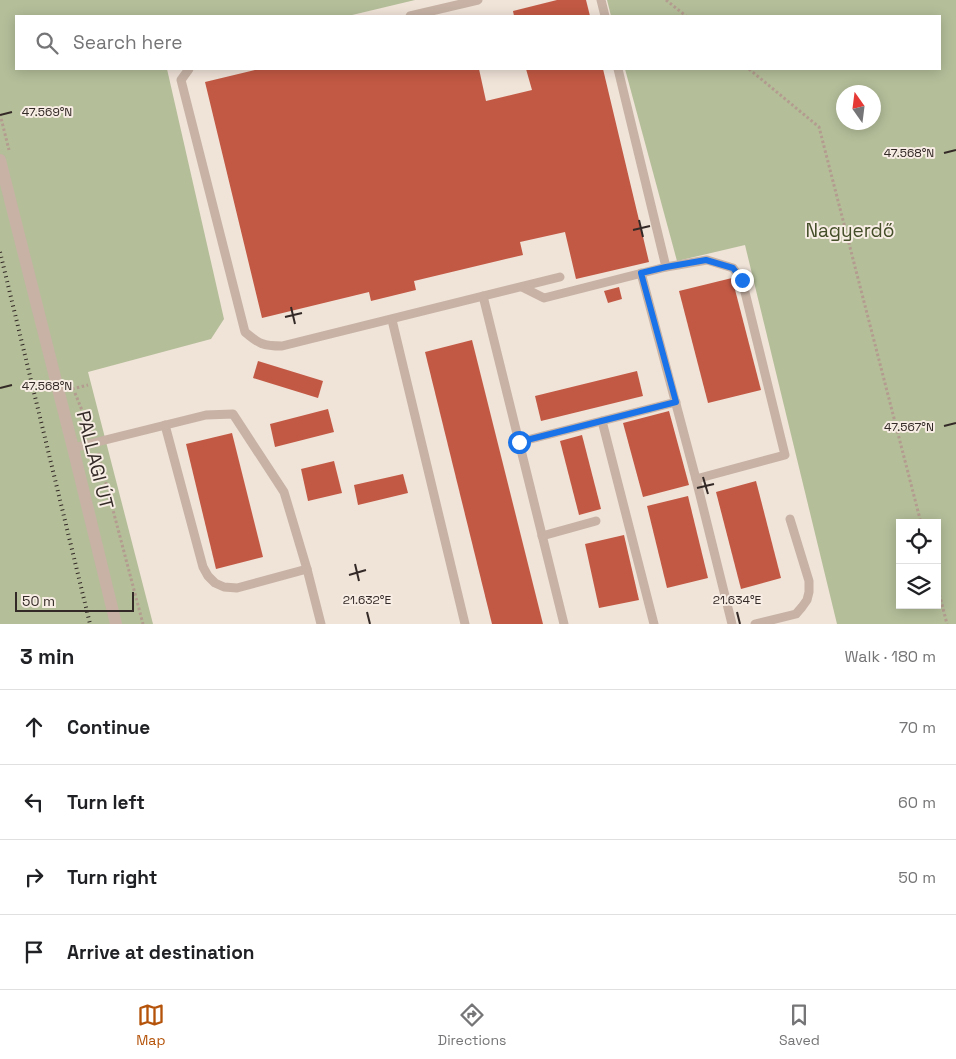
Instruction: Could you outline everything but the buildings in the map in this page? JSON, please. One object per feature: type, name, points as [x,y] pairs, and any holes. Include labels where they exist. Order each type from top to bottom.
[{"type":"street","name":"PALLAGI ÚT","points":[[5,156],[116,624]]},
{"type":"lane","points":[[414,15],[478,0]]},
{"type":"lane","points":[[601,0],[605,15]]},
{"type":"lane","points":[[188,70],[181,80],[245,332],[258,343],[282,346],[560,277]]},
{"type":"lane","points":[[618,70],[666,267]]},
{"type":"lane","points":[[522,286],[544,298],[666,267],[706,260],[733,268],[742,280],[785,455],[696,479]]},
{"type":"lane","points":[[641,273],[696,479],[732,624]]},
{"type":"lane","points":[[483,296],[564,624]]},
{"type":"lane","points":[[392,320],[465,624]]},
{"type":"lane","points":[[519,442],[676,402]]},
{"type":"lane","points":[[73,448],[206,415],[233,414],[284,492],[321,624]]},
{"type":"lane","points":[[602,421],[654,624]]},
{"type":"lane","points":[[165,425],[203,567],[214,583],[224,587],[237,588],[307,569]]},
{"type":"lane","points":[[756,624],[796,614],[807,600],[809,581],[790,519]]},
{"type":"lane","points":[[542,536],[596,521]]},
{"type":"path","points":[[666,0],[685,15]]},
{"type":"path","points":[[750,70],[819,127],[920,519]]},
{"type":"path","points":[[0,114],[5,156]]},
{"type":"path","points":[[71,384],[95,442],[143,624]]},
{"type":"path","points":[[941,601],[947,624]]},
{"type":"green space","points":[[0,0],[415,0],[352,15],[15,15],[15,70],[167,70],[224,319],[211,339],[88,372],[153,624],[0,624]]},
{"type":"green space","name":"Nagyerdő","points":[[607,0],[956,0],[956,624],[837,624],[745,245],[677,261],[625,70],[941,70],[941,15],[611,15]]},
{"type":"railway","points":[[0,252],[90,624]]},
{"type":"route","points":[[519,442],[676,402],[641,273],[706,260],[733,268],[742,280]]}]
